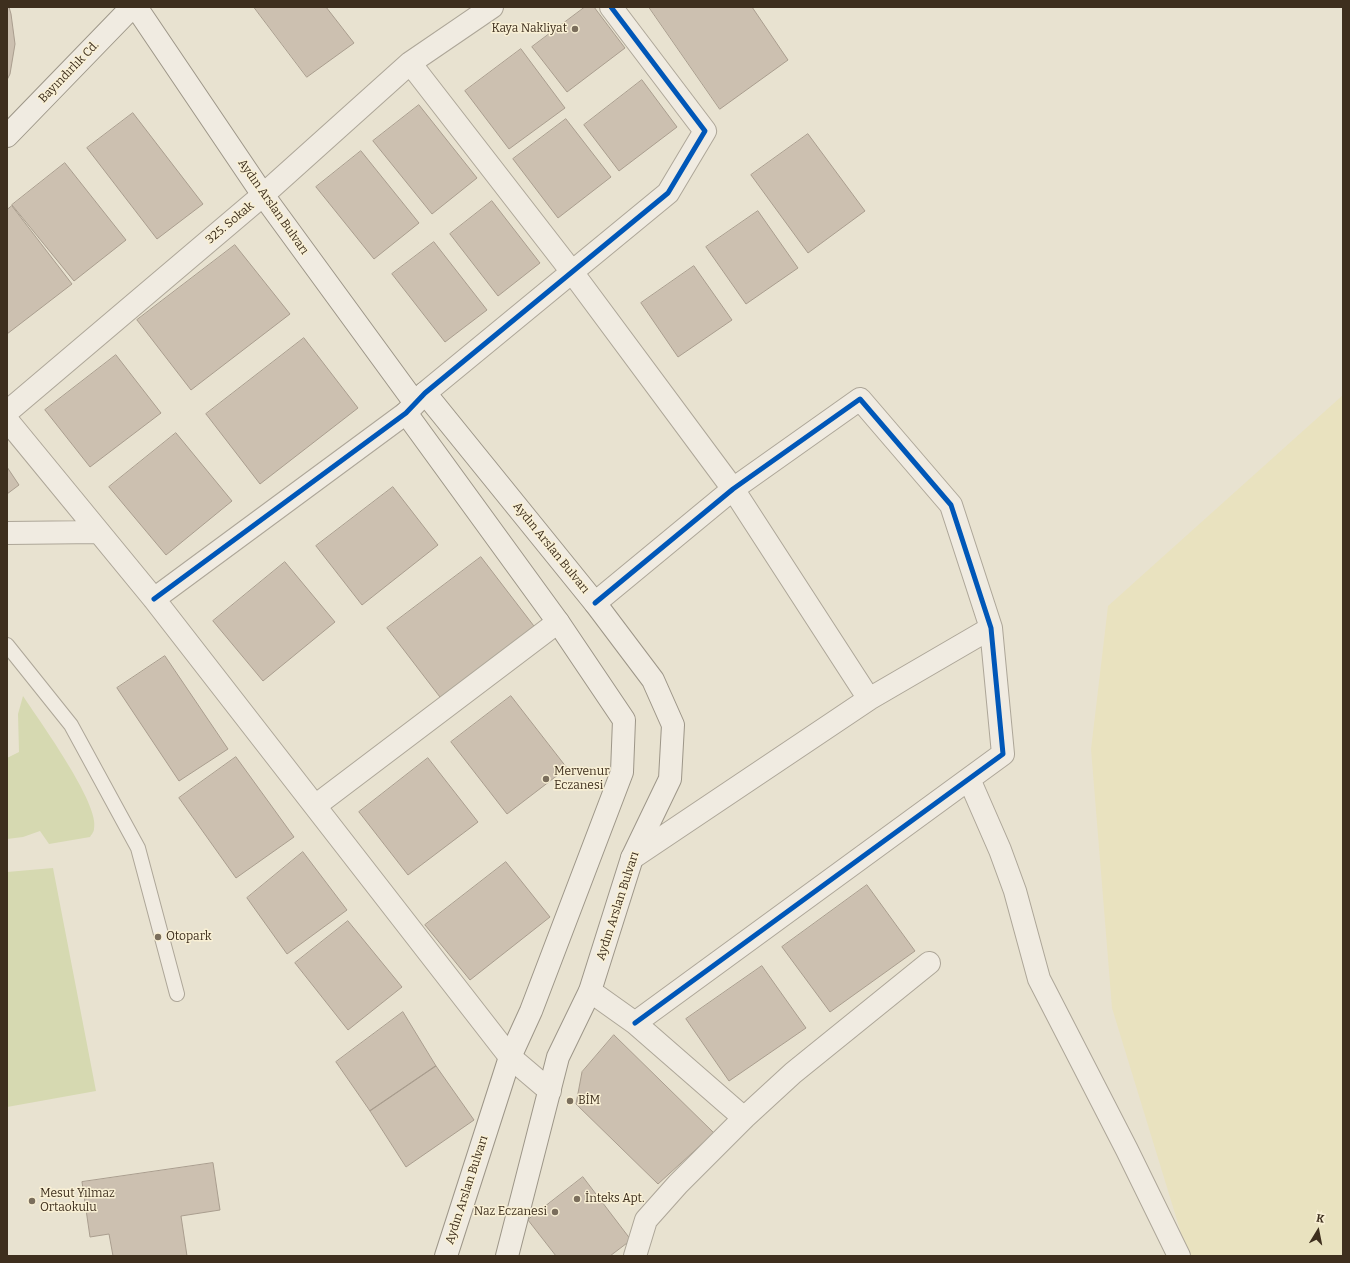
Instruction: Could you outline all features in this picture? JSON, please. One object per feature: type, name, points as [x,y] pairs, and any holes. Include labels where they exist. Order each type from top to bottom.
[{"type":"street","name":"Bayındırlık Cd.","points":[[7,136],[132,7]]},
{"type":"street","name":"Aydın Arslan Bulvarı","points":[[136,7],[264,195],[415,403],[624,720],[622,772],[531,1012],[510,1057],[446,1256]]},
{"type":"street","name":"325. Sokak","points":[[7,412],[264,195],[410,64],[492,7]]},
{"type":"street","points":[[154,600],[415,403],[668,193],[704,130],[611,7]]},
{"type":"street","points":[[410,64],[572,272],[733,489],[869,698]]},
{"type":"street","points":[[595,603],[733,489],[860,399],[951,505],[991,628],[1003,754],[635,1023]]},
{"type":"street","name":"Aydın Arslan Bulvarı","points":[[415,403],[595,603],[653,680],[673,725],[670,779],[632,858],[590,991],[558,1057],[508,1256]]},
{"type":"street","points":[[7,420],[154,600],[510,1057],[550,1091]]},
{"type":"street","points":[[7,533],[99,532]]},
{"type":"street","points":[[315,806],[558,622]]},
{"type":"street","points":[[632,858],[869,698],[991,628]]},
{"type":"street","points":[[969,779],[1000,850],[1015,891],[1039,979],[1179,1256]]},
{"type":"street","points":[[635,1256],[646,1220],[678,1184],[744,1118],[793,1073],[929,963]]},
{"type":"street","points":[[590,991],[635,1023],[744,1118]]},
{"type":"lane","points":[[7,645],[71,725],[138,848],[177,994]]},
{"type":"shaded area","points":[[1343,395],[1343,1256],[1188,1256],[1112,1008],[1091,749],[1108,606]]},
{"type":"green space","points":[[23,696],[79,782],[94,817],[94,830],[90,837],[49,844],[40,831],[23,837],[7,839],[7,758],[19,752],[18,714]]},
{"type":"green space","points":[[53,868],[96,1091],[7,1107],[7,872]]},
{"type":"building","points":[[7,7],[9,7],[11,14],[15,44],[10,74],[7,80]]},
{"type":"building","points":[[254,7],[326,7],[354,43],[307,77]]},
{"type":"building","points":[[585,7],[594,7],[625,48],[567,92],[532,47]]},
{"type":"building","points":[[649,7],[752,7],[788,60],[720,109]]},
{"type":"building","points":[[521,49],[565,108],[509,149],[465,91]]},
{"type":"building","points":[[642,80],[677,127],[619,171],[584,125]]},
{"type":"building","points":[[419,105],[477,178],[432,214],[373,141]]},
{"type":"building","points":[[133,113],[203,204],[157,239],[87,148]]},
{"type":"building","points":[[566,119],[611,177],[558,218],[513,159]]},
{"type":"building","points":[[808,134],[865,211],[808,253],[751,175]]},
{"type":"building","points":[[361,151],[419,223],[374,259],[316,187]]},
{"type":"building","points":[[65,163],[126,240],[74,281],[12,205]]},
{"type":"building","points":[[492,201],[540,263],[498,296],[450,234]]},
{"type":"building","points":[[12,206],[72,284],[7,334],[7,210]]},
{"type":"building","points":[[758,211],[798,268],[746,304],[706,247]]},
{"type":"building","points":[[434,242],[487,310],[445,342],[392,274]]},
{"type":"building","points":[[235,245],[290,314],[191,390],[137,320]]},
{"type":"building","points":[[694,266],[732,320],[678,357],[641,303]]},
{"type":"building","points":[[304,338],[358,408],[260,484],[206,414]]},
{"type":"building","points":[[116,355],[161,413],[90,467],[45,410]]},
{"type":"building","points":[[176,433],[232,501],[166,555],[109,487]]},
{"type":"building","points":[[7,467],[19,485],[7,494]]},
{"type":"building","points":[[393,487],[438,545],[362,605],[316,546]]},
{"type":"building","points":[[481,557],[537,630],[443,701],[387,628]]},
{"type":"building","points":[[285,562],[335,622],[263,681],[213,621]]},
{"type":"building","points":[[165,656],[228,749],[179,781],[117,688]]},
{"type":"building","points":[[511,696],[567,768],[507,814],[451,742]]},
{"type":"building","points":[[236,757],[294,837],[236,878],[179,798]]},
{"type":"building","points":[[428,758],[478,822],[408,875],[359,812]]},
{"type":"building","points":[[303,852],[347,910],[287,954],[247,898]]},
{"type":"building","points":[[506,862],[550,917],[470,980],[425,925]]},
{"type":"building","points":[[867,885],[915,951],[830,1012],[782,947]]},
{"type":"building","points":[[348,921],[402,987],[348,1030],[295,963]]},
{"type":"building","points":[[762,966],[806,1028],[729,1081],[686,1019]]},
{"type":"building","points":[[403,1012],[436,1066],[370,1111],[336,1062]]},
{"type":"building","points":[[614,1035],[714,1133],[658,1184],[576,1104],[582,1072]]},
{"type":"building","points":[[436,1066],[474,1120],[406,1167],[370,1111]]},
{"type":"building","points":[[213,1163],[220,1210],[181,1216],[187,1256],[113,1256],[109,1234],[90,1237],[82,1182]]},
{"type":"building","name":"İnteks Apt.","points":[[583,1177],[631,1240],[610,1256],[556,1256],[528,1220]]},
{"type":"cycle path","points":[[154,599],[406,413],[425,393],[668,193],[705,131],[611,7]]},
{"type":"cycle path","points":[[595,603],[733,489],[860,399],[951,505],[991,628],[1003,754],[635,1023]]},
{"type":"place","name":"Kaya Nakliyat","points":[[575,29]]},
{"type":"place","name":"Mervenur Eczanesi","points":[[546,779]]},
{"type":"place","name":"Otopark","points":[[158,937]]},
{"type":"place","name":"BİM","points":[[570,1101]]},
{"type":"place","name":"İnteks Apt.","points":[[577,1199]]},
{"type":"place","name":"Mesut Yılmaz Ortaokulu","points":[[32,1201]]},
{"type":"place","name":"Naz Eczanesi","points":[[555,1212]]}]
